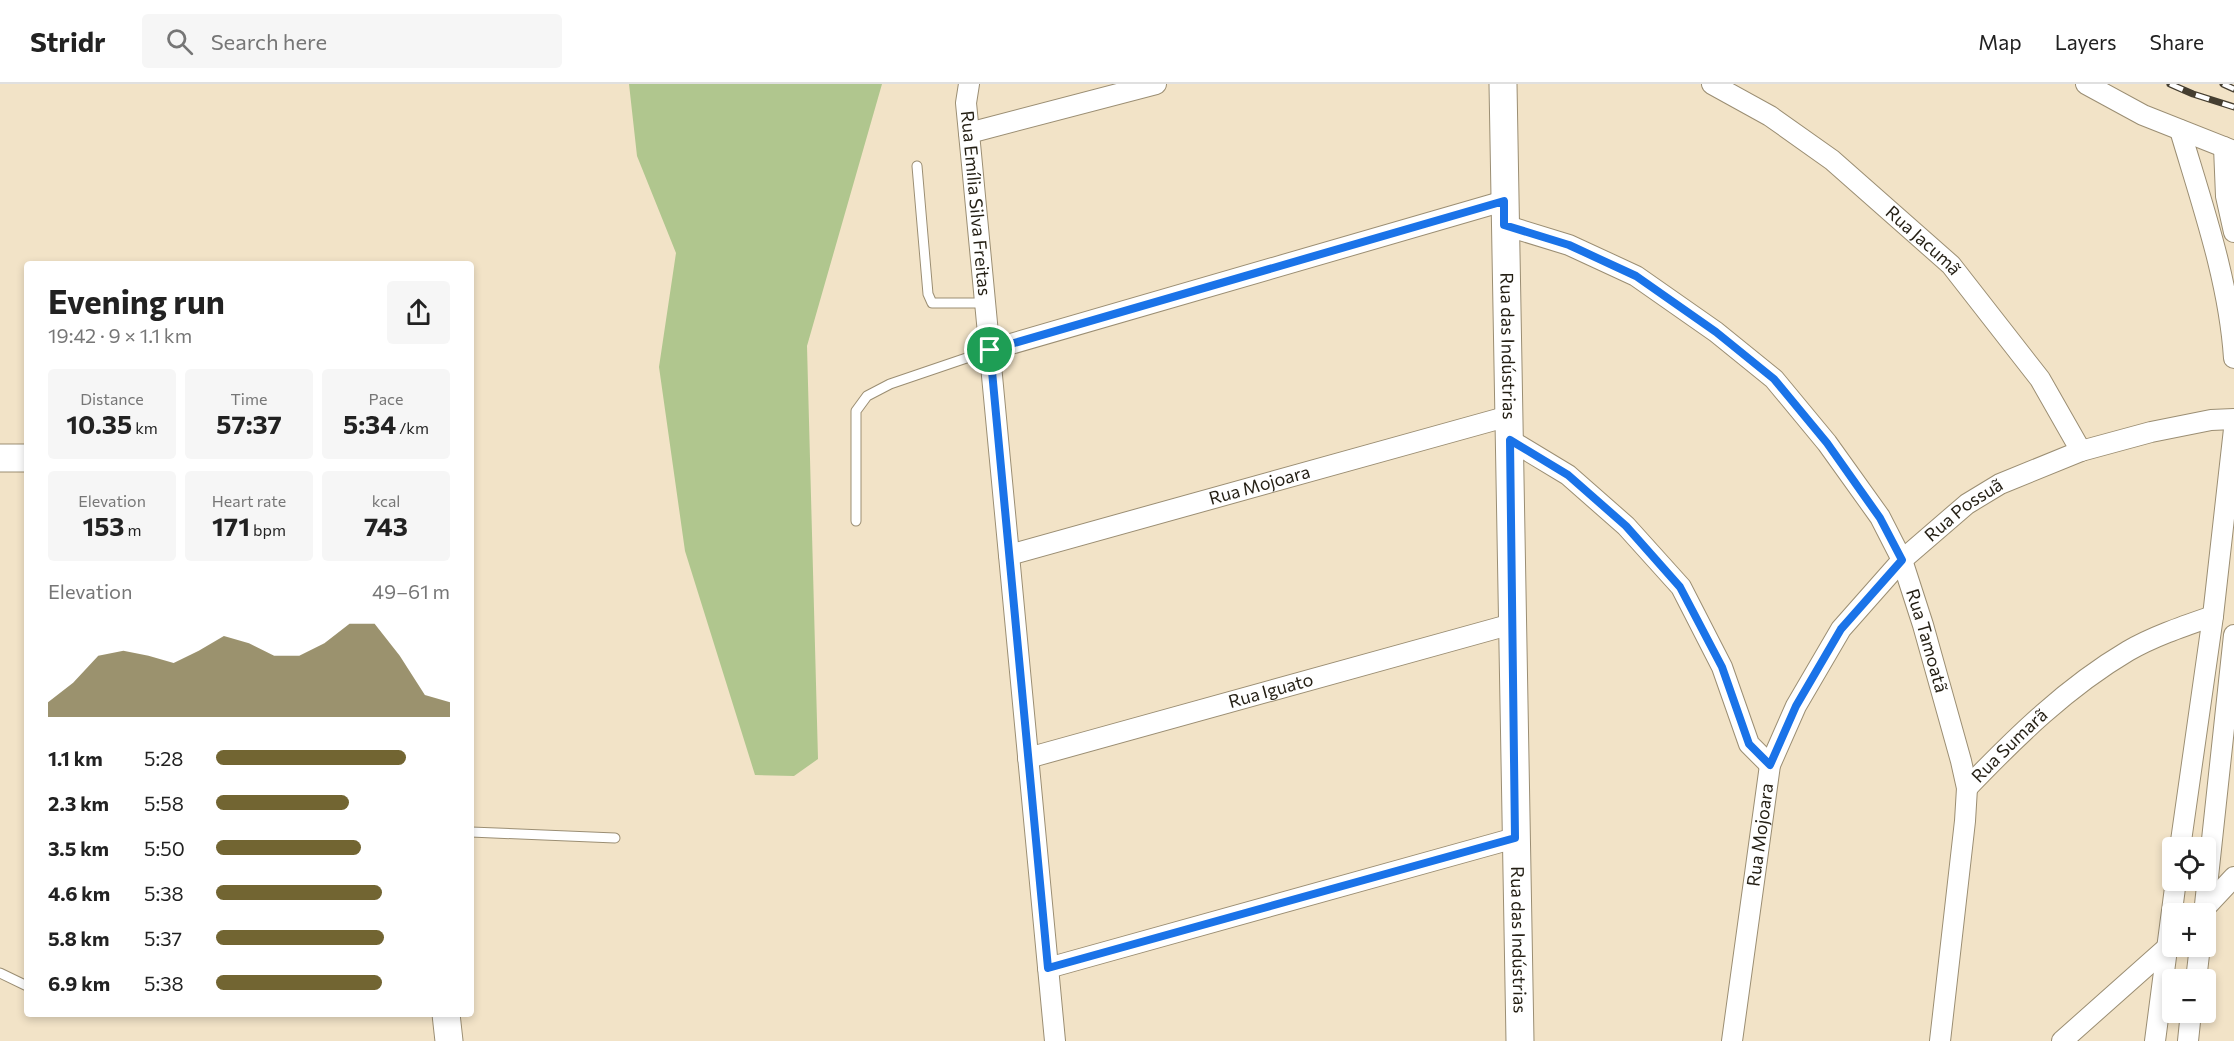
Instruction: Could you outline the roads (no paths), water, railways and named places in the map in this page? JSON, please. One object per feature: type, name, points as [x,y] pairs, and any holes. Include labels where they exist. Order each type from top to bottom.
[{"type":"street","name":"Rua Emília Silva Freitas","points":[[969,84],[966,103],[1055,1041]]},
{"type":"street","points":[[969,133],[1156,84]]},
{"type":"street","name":"Rua das Indústrias","points":[[1503,84],[1520,1041]]},
{"type":"street","name":"Rua Jacumã","points":[[1712,84],[1770,116],[1832,160],[1951,265],[2040,379],[2081,451]]},
{"type":"street","points":[[2086,84],[2143,115],[2229,149],[2226,196],[2234,232]]},
{"type":"street","points":[[2180,130],[2216,256],[2233,336],[2234,358]]},
{"type":"street","points":[[990,350],[1504,213]]},
{"type":"street","name":"Rua Tamoatã","points":[[1504,213],[1636,276],[1716,332],[1774,379],[1827,443],[1880,518],[1902,560],[1947,706],[1967,788]]},
{"type":"street","name":"Rua Possuã","points":[[1770,765],[1796,706],[1841,629],[1902,560],[1967,504],[2000,484],[2081,451],[2151,432],[2211,420],[2234,419]]},
{"type":"street","name":"Rua Mojoara","points":[[1009,555],[1510,428],[1626,526],[1680,587],[1722,667],[1749,744],[1770,765],[1732,1041]]},
{"type":"street","points":[[2182,837],[2213,616],[2234,429]]},
{"type":"street","points":[[0,458],[24,458]]},
{"type":"street","name":"Rua Sumarã","points":[[1940,1041],[1967,788],[2010,743],[2067,693],[2128,651],[2159,636],[2213,616]]},
{"type":"street","name":"Rua Iguato","points":[[1028,758],[1512,624]]},
{"type":"street","points":[[2204,903],[2234,635]]},
{"type":"street","points":[[1048,968],[1515,838]]},
{"type":"street","points":[[2211,903],[2234,877]]},
{"type":"street","points":[[2062,1041],[2162,951]]},
{"type":"street","points":[[2156,1041],[2167,957]]},
{"type":"street","points":[[446,1017],[449,1041]]},
{"type":"street","points":[[2188,1041],[2190,1023]]},
{"type":"lane","points":[[917,166],[928,294],[932,303],[985,303]]},
{"type":"lane","points":[[856,521],[856,411],[867,396],[890,384],[990,350]]},
{"type":"lane","points":[[474,832],[615,838]]},
{"type":"lane","points":[[0,973],[24,985]]},
{"type":"railway","points":[[2170,84],[2234,107]]},
{"type":"railway","points":[[2223,84],[2234,89]]}]
